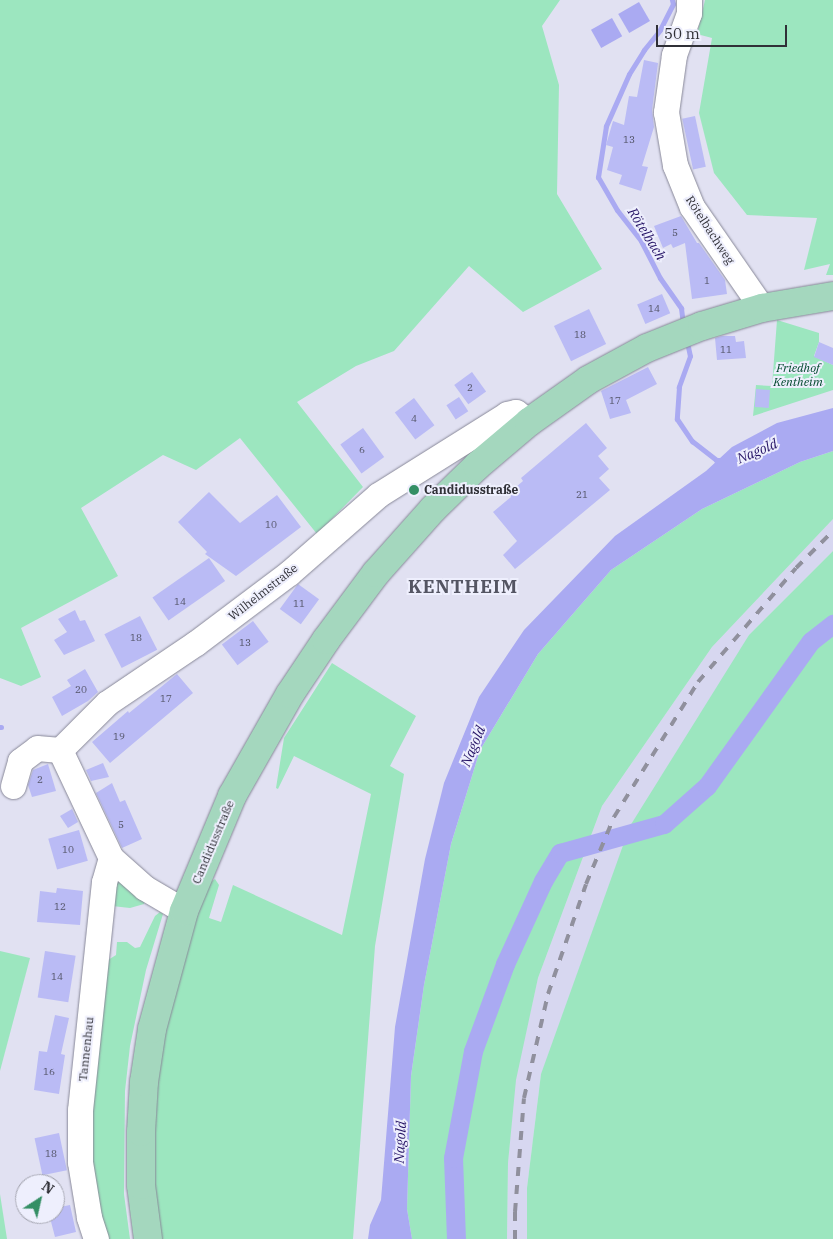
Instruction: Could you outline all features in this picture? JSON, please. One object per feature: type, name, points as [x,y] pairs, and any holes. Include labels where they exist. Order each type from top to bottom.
[{"type":"main road","name":"Candidusstraße","points":[[148,1239],[141,1185],[144,1082],[152,1029],[164,978],[184,911],[232,796],[285,703],[326,640],[376,573],[433,509],[477,466],[529,422],[588,380],[674,336],[702,326],[762,308],[833,296]]},
{"type":"street","name":"Rötelbachweg","points":[[689,0],[689,13],[674,55],[666,112],[675,166],[692,207],[762,308]]},
{"type":"street","name":"Wilhelmstraße","points":[[60,750],[107,703],[196,643],[289,573],[378,495],[506,414],[516,412],[529,422]]},
{"type":"street","points":[[13,786],[20,761],[37,748],[60,750],[110,858],[145,888],[184,911]]},
{"type":"street","name":"Tannenhau","points":[[96,1239],[89,1216],[80,1162],[80,1110],[104,882],[110,858]]},
{"type":"shaded area","points":[[833,519],[833,551],[749,635],[541,1074],[527,1188],[527,1239],[507,1239],[508,1163],[515,1080],[538,978],[602,806],[712,647]]},
{"type":"green space","points":[[0,0],[560,0],[542,26],[559,85],[557,194],[602,269],[523,312],[469,266],[394,351],[356,366],[297,402],[363,487],[317,534],[240,438],[196,470],[163,455],[81,508],[118,576],[21,628],[41,677],[21,686],[0,678]]},
{"type":"green space","points":[[705,0],[833,0],[833,275],[826,275],[830,264],[804,270],[817,218],[747,215],[714,173],[699,113],[712,38],[697,34]]},
{"type":"green space","name":"Friedhof Kentheim","points":[[777,320],[819,333],[819,342],[814,356],[833,365],[833,390],[753,416],[756,385],[772,386]]},
{"type":"green space","points":[[833,451],[833,519],[712,647],[602,806],[538,978],[516,1080],[508,1163],[507,1239],[412,1239],[407,1209],[411,1076],[424,985],[451,844],[480,750],[538,654],[611,570],[702,509],[800,462]]},
{"type":"green space","points":[[833,551],[833,1239],[527,1239],[527,1188],[541,1074],[630,826],[749,635]]},
{"type":"green space","points":[[332,663],[416,716],[390,766],[404,774],[375,946],[353,1239],[157,1239],[151,1186],[157,1061],[203,887],[215,879],[219,885],[209,918],[221,922],[233,885],[342,935],[371,794],[294,756],[278,789],[276,788],[284,738]]},
{"type":"green space","points":[[120,877],[146,899],[144,904],[130,908],[112,906],[112,879]]},
{"type":"green space","points":[[160,912],[163,914],[146,970],[130,1046],[125,1091],[124,1194],[130,1239],[105,1239],[94,1200],[87,1112],[108,960],[116,955],[117,942],[127,942],[135,948],[140,947],[155,916]]},
{"type":"green space","points":[[0,951],[30,958],[0,1071]]},
{"type":"green space","points":[[0,1194],[7,1239],[0,1239]]},
{"type":"water","points":[[639,2],[650,21],[629,33],[618,14]]},
{"type":"water","points":[[612,18],[622,36],[601,48],[591,30]]},
{"type":"water","name":"Nagold","points":[[833,408],[833,451],[800,462],[702,509],[611,570],[538,654],[480,750],[451,844],[424,985],[411,1076],[407,1209],[412,1239],[368,1239],[370,1225],[381,1200],[395,1027],[425,859],[444,783],[479,697],[524,630],[615,536],[706,471],[732,447],[777,423]]},
{"type":"building","points":[[644,60],[658,63],[652,110],[654,127],[642,166],[648,167],[641,191],[619,184],[622,175],[607,170],[613,147],[606,145],[613,121],[624,125],[629,96],[637,97]]},
{"type":"building","points":[[695,116],[706,167],[693,170],[682,119]]},
{"type":"building","points":[[681,216],[697,243],[699,243],[725,280],[727,294],[692,299],[685,243],[673,248],[671,244],[663,248],[654,226]]},
{"type":"building","points":[[662,294],[670,313],[645,324],[637,305]]},
{"type":"building","points":[[589,309],[606,344],[571,361],[554,326]]},
{"type":"building","points":[[735,336],[736,342],[744,341],[746,358],[717,360],[715,338]]},
{"type":"building","points":[[819,342],[833,348],[833,365],[814,357]]},
{"type":"building","points":[[648,367],[657,384],[626,400],[631,413],[610,419],[601,391]]},
{"type":"building","points":[[472,372],[486,391],[468,404],[454,385]]},
{"type":"building","points":[[756,389],[770,390],[769,408],[755,407]]},
{"type":"building","points":[[459,397],[468,411],[456,419],[446,405]]},
{"type":"building","points":[[414,398],[434,425],[415,440],[395,412]]},
{"type":"building","points":[[586,423],[607,448],[598,456],[609,469],[599,478],[610,490],[515,569],[503,555],[517,541],[493,512],[511,497],[509,493],[523,481],[521,478]]},
{"type":"building","points":[[363,428],[384,457],[362,474],[340,444]]},
{"type":"building","points":[[209,492],[240,523],[277,495],[301,527],[236,576],[205,554],[207,552],[178,522]]},
{"type":"building","points":[[209,558],[225,581],[169,621],[152,598]]},
{"type":"building","points":[[298,584],[319,599],[301,624],[280,609]]},
{"type":"building","points":[[75,610],[80,621],[85,620],[95,641],[64,655],[54,640],[67,632],[58,619]]},
{"type":"building","points":[[140,616],[157,650],[122,668],[104,634]]},
{"type":"building","points":[[253,621],[269,642],[238,665],[222,644]]},
{"type":"building","points":[[85,669],[98,692],[88,701],[62,716],[52,697],[71,686],[67,680]]},
{"type":"building","points":[[177,674],[193,693],[110,763],[92,742],[128,711],[129,713]]},
{"type":"building","points":[[103,763],[109,777],[91,781],[86,770]]},
{"type":"building","points":[[48,764],[56,791],[32,797],[28,785],[33,770]]},
{"type":"building","points":[[112,783],[120,802],[125,800],[142,839],[122,848],[96,793]]},
{"type":"building","points":[[72,809],[78,822],[68,828],[60,816]]},
{"type":"building","points":[[79,830],[88,861],[57,870],[48,839]]},
{"type":"building","points":[[57,888],[83,891],[80,925],[37,922],[40,891],[56,893]]},
{"type":"building","points":[[45,951],[76,956],[68,1002],[38,997]]},
{"type":"building","points":[[55,1015],[69,1018],[61,1054],[65,1055],[59,1094],[34,1090],[39,1051],[47,1052]]},
{"type":"building","points":[[59,1133],[67,1170],[42,1174],[35,1138]]},
{"type":"building","points":[[70,1205],[76,1232],[55,1237],[52,1224],[65,1224],[65,1206]]},
{"type":"waterway","name":"Rötelbach","points":[[672,0],[673,4],[660,30],[644,50],[629,74],[606,126],[598,177],[617,210],[641,241],[660,278],[681,308],[683,324]]},
{"type":"waterway","name":"Rötelbach","points":[[687,342],[690,356],[679,387],[677,419],[692,441],[716,460],[724,460]]},
{"type":"waterway","points":[[456,1239],[453,1158],[473,1051],[505,964],[543,881],[560,853],[664,824],[707,786],[811,641],[833,624]]},
{"type":"railway","points":[[515,1239],[515,1212],[524,1098],[548,994],[586,884],[614,817],[698,682],[796,568],[833,531]]},
{"type":"place","name":"Candidusstraße","points":[[414,490]]},
{"type":"district","name":"KENTHEIM","points":[[463,587]]}]
